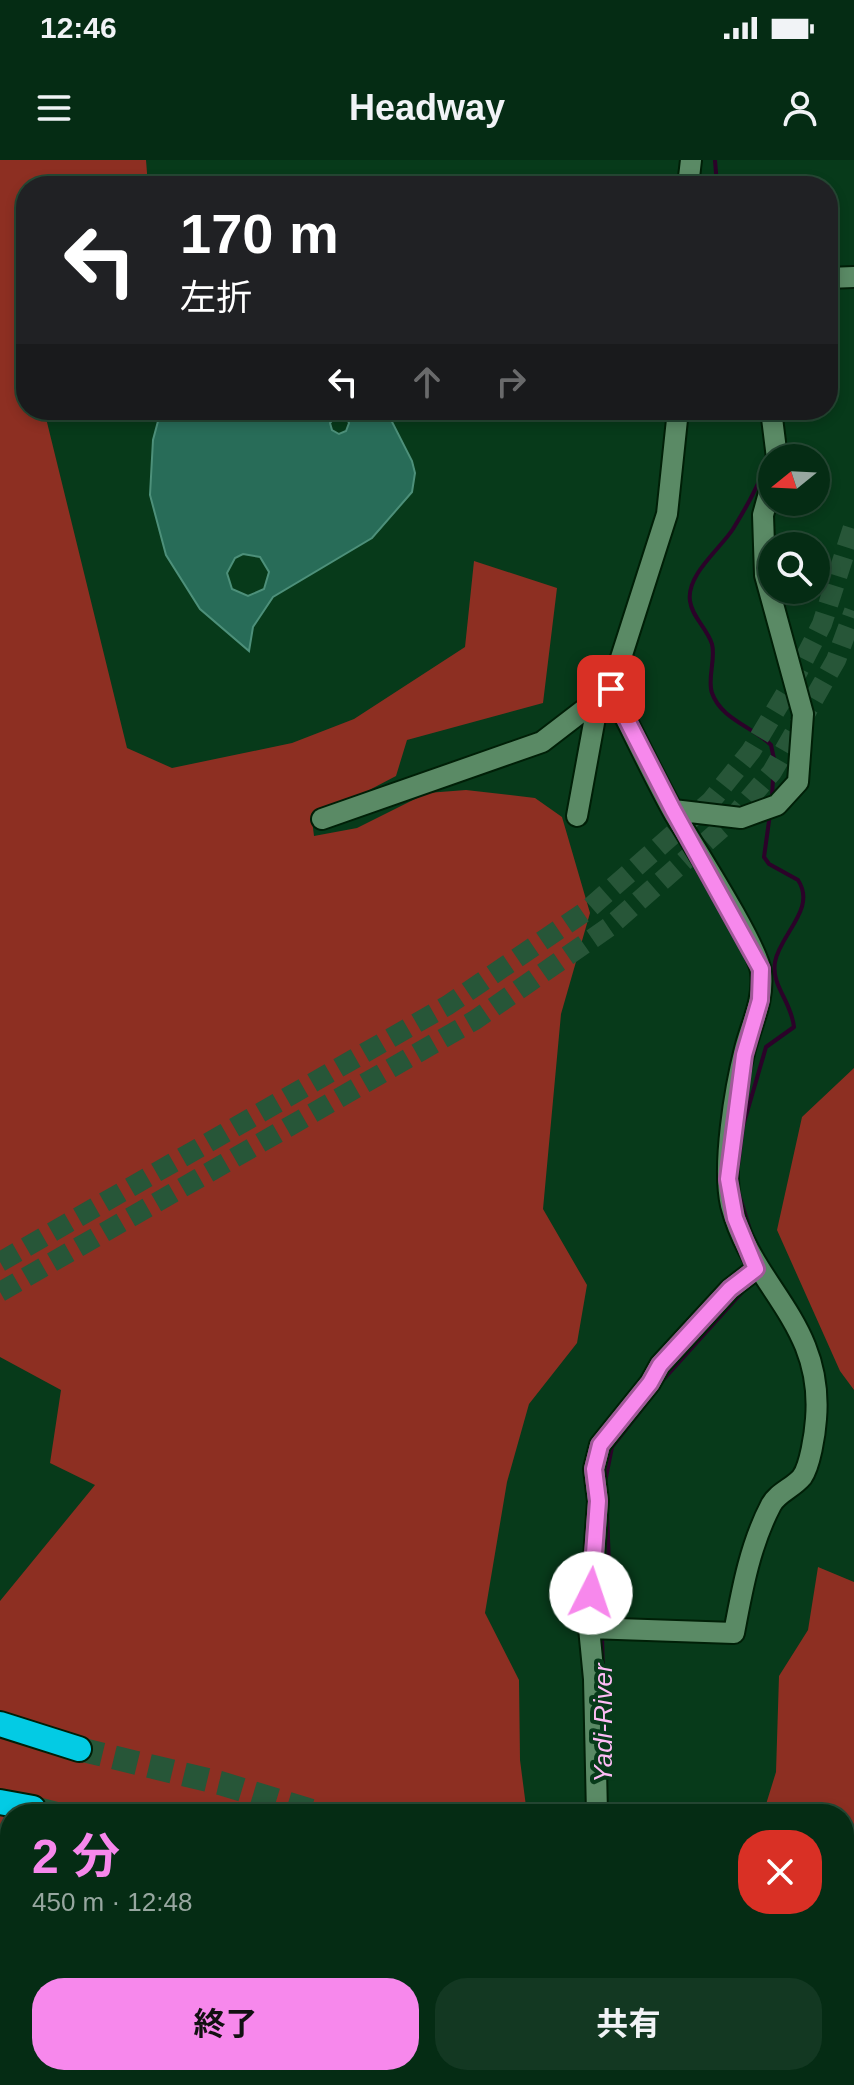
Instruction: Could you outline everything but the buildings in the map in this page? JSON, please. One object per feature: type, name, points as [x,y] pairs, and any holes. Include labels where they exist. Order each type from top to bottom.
[{"type":"highway","points":[[0,1724],[79,1749],[0,1734]]},
{"type":"street","points":[[676,160],[689,175]]},
{"type":"street","points":[[577,816],[605,695],[667,514],[677,420]]},
{"type":"street","points":[[772,420],[775,444]]},
{"type":"street","points":[[673,810],[735,819],[769,808],[798,782],[803,714],[765,575],[763,516]]},
{"type":"street","points":[[589,1628],[734,1633],[747,1566],[760,1531],[772,1502],[803,1476],[816,1418],[813,1362],[805,1340],[772,1285],[756,1269],[735,1218],[728,1179],[744,1055],[760,1000],[761,969],[605,695]]},
{"type":"street","points":[[322,819],[542,742],[605,695]]},
{"type":"street","points":[[597,1804],[594,1679],[589,1628],[598,1501],[594,1469],[600,1445],[650,1383],[660,1365],[730,1289],[756,1269]]},
{"type":"shaded area","points":[[0,160],[146,160],[147,176],[16,176],[16,420],[46,420],[127,748],[172,768],[292,743],[354,719],[465,647],[474,561],[557,588],[543,703],[407,740],[396,776],[312,820],[314,836],[357,828],[427,793],[466,790],[535,798],[562,817],[590,913],[561,1014],[543,1209],[587,1285],[577,1343],[529,1404],[507,1482],[485,1613],[519,1680],[520,1760],[526,1804],[0,1804],[0,1601],[95,1485],[50,1463],[61,1390],[0,1357]]},
{"type":"shaded area","points":[[854,1068],[854,1390],[840,1371],[777,1230],[802,1117]]},
{"type":"shaded area","points":[[818,1567],[854,1582],[854,1804],[766,1804],[776,1772],[779,1676],[808,1630]]},
{"type":"waterway","name":"Yadi-River","points":[[715,160],[716,176]]},
{"type":"waterway","name":"Yadi-River","points":[[758,484],[727,537],[698,572],[690,591],[690,601],[712,644],[711,687],[716,702],[722,710],[771,745],[774,759],[772,797]]},
{"type":"waterway","name":"Yadi-River","points":[[738,1166],[743,1126],[766,1047],[794,1027],[778,986],[775,962],[800,911],[803,891],[798,880],[769,864],[764,857],[770,814]]},
{"type":"waterway","name":"Yadi-River","points":[[738,1191],[752,1236]]},
{"type":"waterway","name":"Yadi-River","points":[[663,1380],[745,1289]]},
{"type":"waterway","name":"Yadi-River","points":[[605,1482],[612,1447],[656,1391]]},
{"type":"waterway","name":"Yadi-River","points":[[603,1621],[609,1566],[607,1511]]},
{"type":"waterway","name":"Yadi-River","points":[[602,1634],[604,1721]]},
{"type":"tunnel","points":[[0,1262],[448,1005],[586,911],[711,801],[751,751],[792,683],[822,624],[854,524]]},
{"type":"tunnel","points":[[0,1292],[475,1020],[609,927],[730,821],[772,772],[836,660],[854,611]]},
{"type":"tunnel","points":[[79,1749],[220,1783],[289,1804]]},
{"type":"route","points":[[591,1593],[598,1501],[594,1469],[600,1445],[650,1383],[660,1365],[730,1289],[756,1269],[735,1218],[728,1179],[744,1055],[758,1013],[761,969],[662,790],[611,689]]}]
